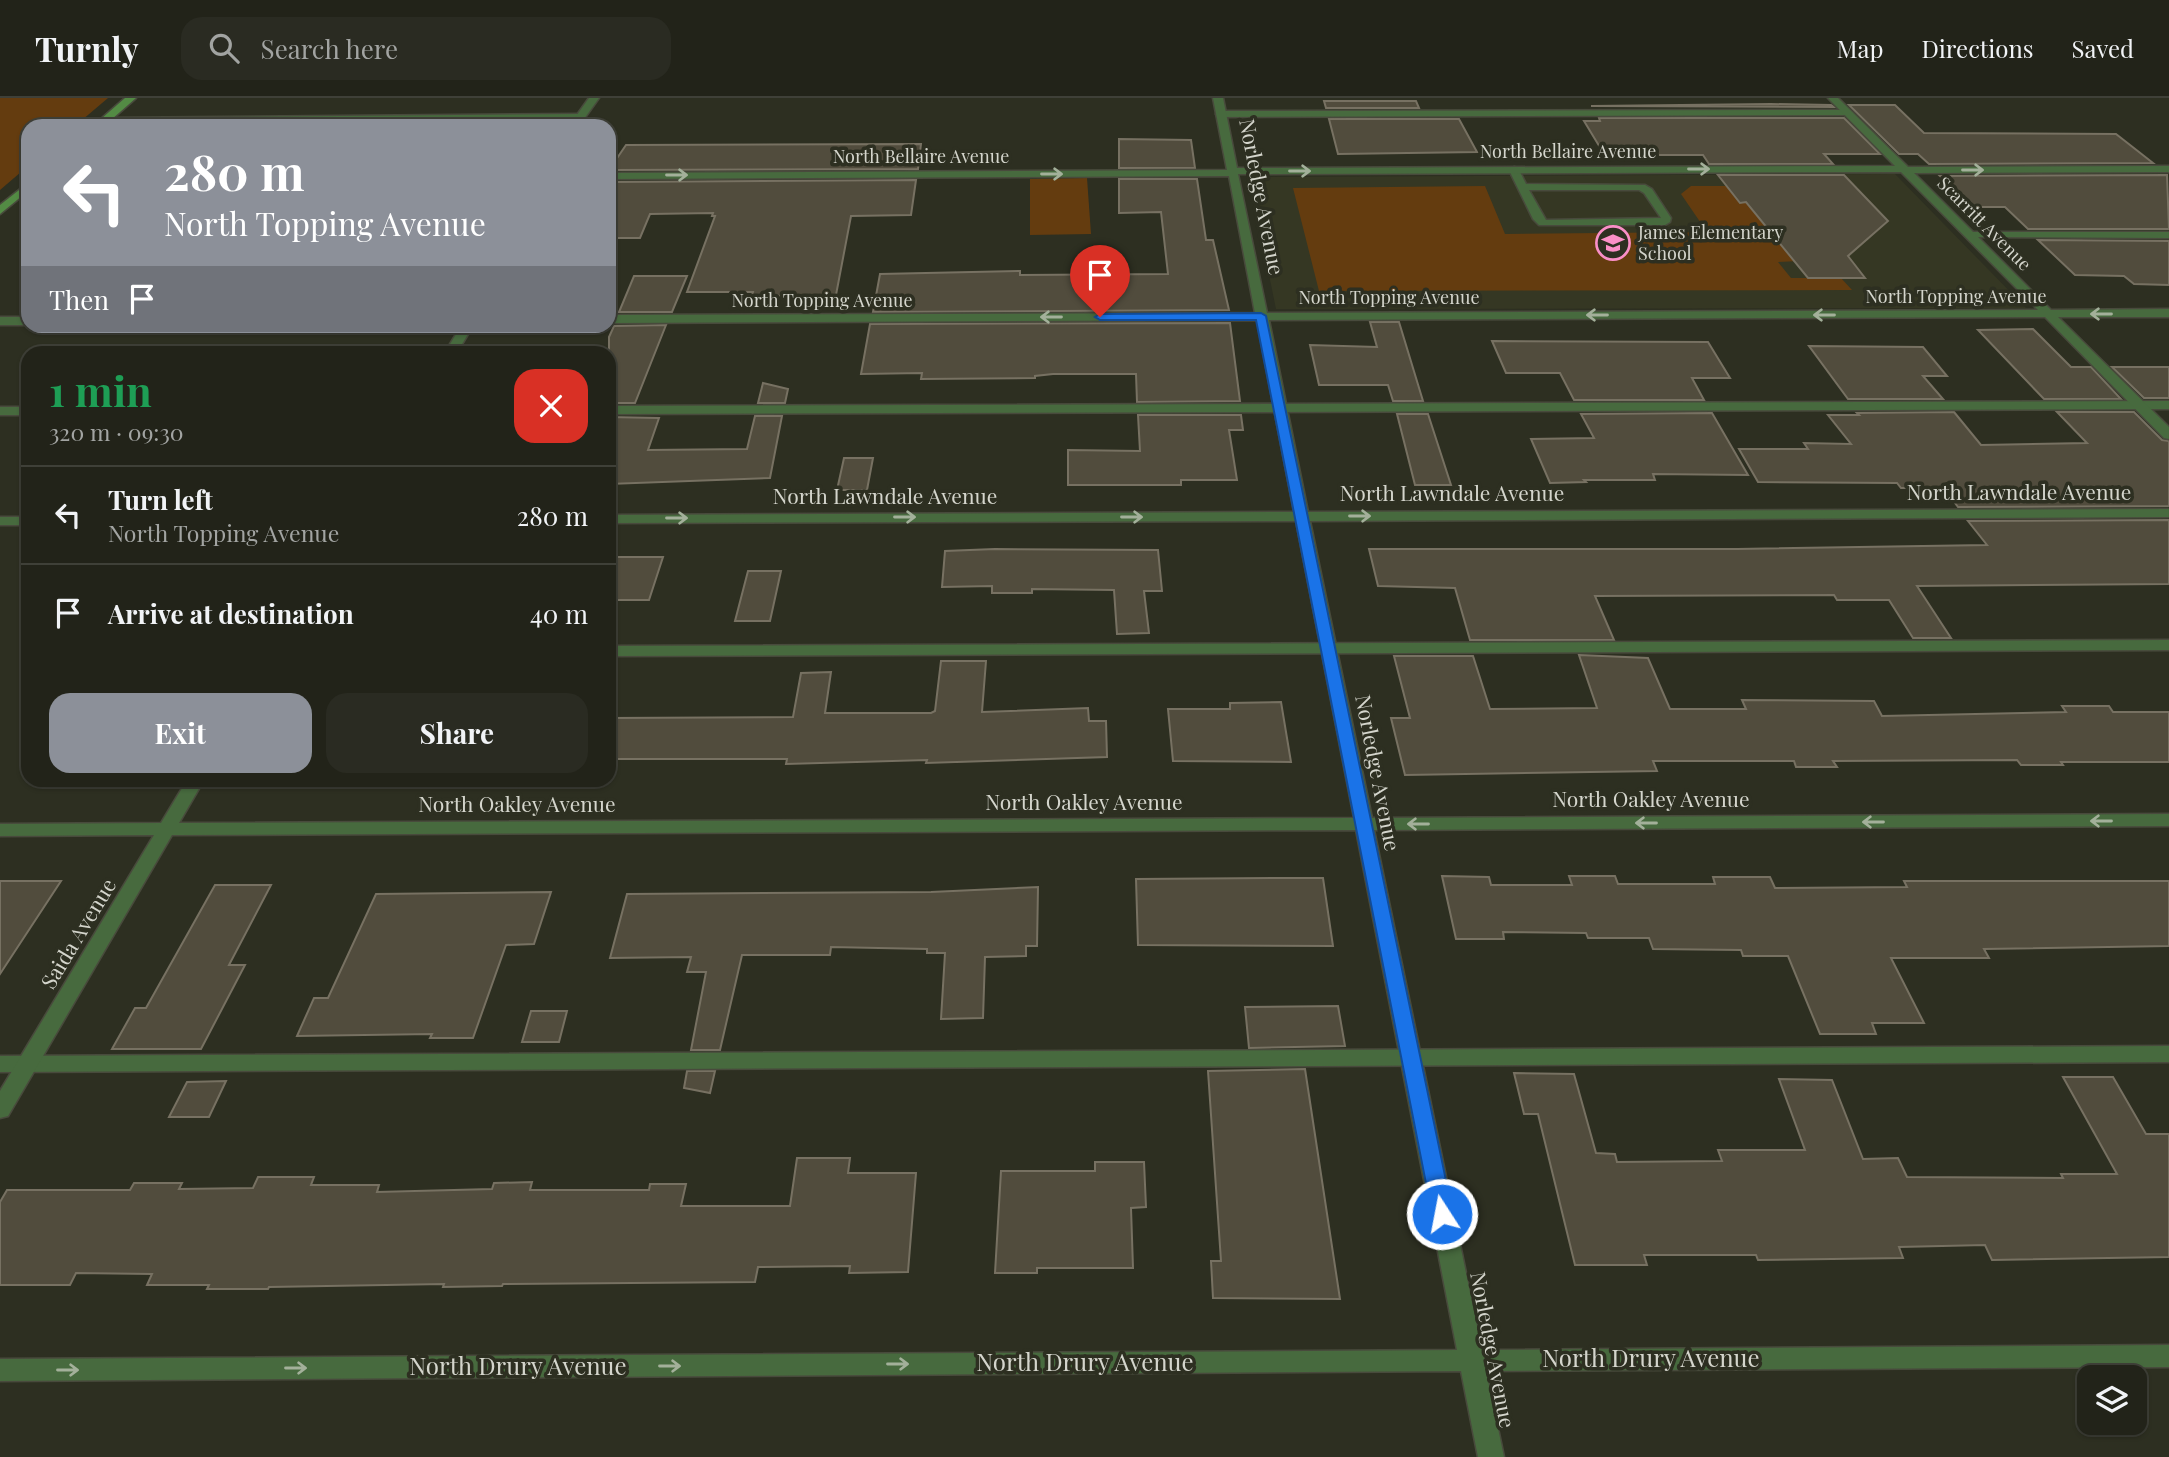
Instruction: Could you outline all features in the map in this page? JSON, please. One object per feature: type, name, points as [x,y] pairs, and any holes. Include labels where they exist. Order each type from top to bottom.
[{"type":"street","points":[[107,119],[131,98]]},
{"type":"street","points":[[578,119],[594,98]]},
{"type":"street","name":"Scarritt Avenue","points":[[1833,98],[2169,435]]},
{"type":"street","points":[[1219,106],[1848,113]]},
{"type":"street","name":"Norledge Avenue","points":[[1219,106],[1491,1457]]},
{"type":"street","name":"North Bellaire Avenue","points":[[616,176],[2169,169]]},
{"type":"street","points":[[1514,170],[1538,219],[1544,223],[1665,222],[1666,218],[1648,191],[1641,187],[1523,187]]},
{"type":"street","points":[[0,211],[21,192]]},
{"type":"street","points":[[1969,234],[2169,235]]},
{"type":"street","name":"North Topping Avenue","points":[[616,319],[2169,313]]},
{"type":"street","points":[[0,321],[21,321]]},
{"type":"street","points":[[616,410],[2169,405]]},
{"type":"street","points":[[0,411],[21,411]]},
{"type":"street","name":"North Lawndale Avenue","points":[[616,519],[2169,513]]},
{"type":"street","points":[[0,521],[21,521]]},
{"type":"street","points":[[616,652],[2169,645]]},
{"type":"street","name":"Saida Avenue","points":[[0,1110],[192,787]]},
{"type":"street","name":"North Oakley Avenue","points":[[0,830],[2169,820]]},
{"type":"street","points":[[0,1064],[2169,1054]]},
{"type":"street","name":"North Drury Avenue","points":[[0,1370],[2169,1356]]},
{"type":"shaded area","points":[[0,98],[108,98],[83,119],[21,119],[21,172],[0,190]]},
{"type":"shaded area","name":"James Elementary School","points":[[1895,174],[2026,308],[1276,309],[1249,177]]},
{"type":"shaded area","points":[[1087,178],[1091,234],[1030,235],[1030,179]]},
{"type":"shaded area","points":[[1485,186],[1505,234],[1707,232],[1681,194],[1691,186],[1727,186],[1741,203],[1780,202],[1799,261],[1778,262],[1791,278],[1841,278],[1852,290],[1319,291],[1293,188]]},
{"type":"building","points":[[1324,101],[1416,101],[1419,108],[1326,108]]},
{"type":"building","points":[[1771,104],[1834,107],[1591,106]]},
{"type":"building","points":[[1849,105],[1895,105],[1924,133],[2116,134],[2153,163],[1929,164],[1918,154],[1899,154]]},
{"type":"building","points":[[1599,118],[1844,118],[1880,154],[1824,154],[1833,164],[1709,164],[1703,155],[1608,155],[1604,154],[1584,121],[1600,121]]},
{"type":"building","points":[[1329,119],[1459,119],[1477,152],[1338,154]]},
{"type":"building","points":[[1119,139],[1191,140],[1195,168],[1119,168]]},
{"type":"building","points":[[921,144],[918,169],[616,170],[616,160],[626,145]]},
{"type":"building","name":"James Elementary School","points":[[1718,175],[1844,175],[1888,221],[1848,256],[1865,278],[1808,278],[1746,202],[1740,203]]},
{"type":"building","points":[[2167,175],[2169,229],[2028,229],[2005,207],[1973,207],[1940,176]]},
{"type":"building","points":[[1119,179],[1197,179],[1206,240],[1213,240],[1229,310],[873,312],[880,274],[1020,271],[1020,275],[1168,274],[1161,212],[1119,213]]},
{"type":"building","points":[[916,180],[911,215],[851,216],[836,295],[752,296],[753,292],[687,292],[715,216],[712,216],[713,213],[650,214],[640,238],[616,238],[616,182]]},
{"type":"building","points":[[2038,240],[2169,241],[2169,285],[2134,284],[2124,276],[2075,275]]},
{"type":"building","points":[[634,276],[687,276],[672,312],[619,312]]},
{"type":"building","points":[[1370,322],[1399,322],[1423,401],[1393,401],[1388,385],[1319,385],[1310,345],[1377,347]]},
{"type":"building","points":[[1230,323],[1240,401],[1137,402],[1136,374],[921,379],[922,373],[861,374],[870,324]]},
{"type":"building","points":[[666,325],[635,403],[616,403],[616,346],[609,346],[609,337],[611,333],[616,333],[616,326]]},
{"type":"building","points":[[2033,329],[2071,367],[2091,367],[2121,399],[2044,399],[1978,330]]},
{"type":"building","points":[[1492,341],[1708,342],[1730,378],[1692,378],[1704,400],[1574,400],[1560,373],[1506,373]]},
{"type":"building","points":[[1809,346],[1923,347],[1947,376],[1923,376],[1943,399],[1848,399]]},
{"type":"building","points":[[2112,367],[2169,367],[2169,398],[2144,398]]},
{"type":"building","points":[[763,383],[788,389],[785,403],[758,403]]},
{"type":"building","points":[[1954,412],[1981,445],[2087,443],[2057,412],[2134,412],[2162,440],[2169,441],[2169,506],[1958,507],[1944,488],[1901,488],[1897,483],[1758,482],[1739,449],[1808,449],[1804,443],[1851,444],[1828,415]]},
{"type":"building","points":[[1712,413],[1748,475],[1653,474],[1655,480],[1550,483],[1531,439],[1594,438],[1581,414]]},
{"type":"building","points":[[1397,414],[1428,414],[1451,485],[1415,485]]},
{"type":"building","points":[[1138,415],[1241,415],[1243,430],[1229,430],[1237,480],[1181,480],[1181,485],[1068,485],[1068,450],[1140,451]]},
{"type":"building","points":[[755,416],[782,416],[770,478],[616,484],[616,417],[659,418],[648,450],[747,449]]},
{"type":"building","points":[[844,458],[873,458],[867,490],[837,490]]},
{"type":"building","points":[[2169,520],[2169,584],[1917,586],[1951,638],[1913,638],[1889,600],[1837,600],[1834,595],[1595,596],[1614,640],[1470,640],[1455,588],[1378,586],[1369,549],[1737,549],[1987,545],[1968,521]]},
{"type":"building","points":[[1158,550],[1162,591],[1144,591],[1149,633],[1117,634],[1114,590],[1032,589],[1032,593],[992,593],[992,586],[942,587],[945,551]]},
{"type":"building","points":[[616,557],[663,557],[649,600],[616,600]]},
{"type":"building","points":[[748,571],[781,571],[770,621],[735,621]]},
{"type":"building","points":[[1579,655],[1648,658],[1670,709],[1746,709],[1742,700],[1874,701],[1882,716],[2066,712],[2062,706],[2109,706],[2113,712],[2169,712],[2169,762],[2061,762],[2063,765],[2021,765],[2017,760],[1833,761],[1837,767],[1796,767],[1794,761],[1653,761],[1657,771],[1405,775],[1391,718],[1410,718],[1394,656],[1473,656],[1490,709],[1597,708]]},
{"type":"building","points":[[941,661],[986,661],[982,712],[1088,708],[1089,721],[1106,721],[1107,757],[786,764],[787,759],[616,759],[616,718],[793,717],[801,673],[831,672],[825,713],[935,711]]},
{"type":"building","points":[[1281,702],[1291,762],[1173,761],[1168,709],[1230,709],[1230,703]]},
{"type":"building","points":[[1442,876],[1489,877],[1491,885],[1572,885],[1569,876],[1615,876],[1618,884],[1715,884],[1713,877],[1770,877],[1775,888],[1907,887],[1904,881],[2169,881],[2169,946],[1984,949],[1989,958],[1891,958],[1924,1023],[1872,1023],[1876,1034],[1820,1034],[1788,956],[1743,956],[1741,950],[1653,949],[1649,938],[1588,938],[1586,933],[1503,932],[1504,939],[1456,939]]},
{"type":"building","points":[[1323,878],[1333,946],[1138,945],[1136,879]]},
{"type":"building","points":[[0,881],[61,881],[0,974]]},
{"type":"building","points":[[215,885],[271,885],[229,965],[245,965],[201,1049],[112,1049],[135,1008],[146,1008]]},
{"type":"building","points":[[1038,887],[1037,946],[1026,946],[1026,956],[985,957],[983,1018],[941,1019],[945,953],[927,953],[927,949],[831,947],[830,955],[742,955],[720,1050],[691,1050],[706,972],[687,972],[691,957],[610,958],[627,894],[931,892]]},
{"type":"building","points":[[551,892],[534,944],[506,945],[473,1038],[430,1038],[432,1034],[297,1036],[314,998],[328,998],[376,894]]},
{"type":"building","points":[[1338,1006],[1345,1046],[1249,1048],[1245,1007]]},
{"type":"building","points":[[531,1011],[567,1011],[559,1042],[522,1042]]},
{"type":"building","points":[[1305,1069],[1340,1299],[1213,1298],[1211,1261],[1221,1261],[1208,1071]]},
{"type":"building","points":[[687,1071],[715,1071],[710,1093],[684,1088]]},
{"type":"building","points":[[1514,1073],[1574,1074],[1596,1153],[1615,1154],[1617,1162],[1722,1161],[1718,1150],[1805,1150],[1779,1079],[1832,1080],[1863,1159],[1898,1158],[1907,1177],[2063,1178],[2061,1174],[2117,1174],[2063,1077],[2113,1077],[2146,1134],[2169,1134],[2169,1257],[1992,1260],[1985,1245],[1899,1247],[1903,1258],[1758,1260],[1756,1255],[1644,1255],[1647,1265],[1575,1265],[1538,1114],[1524,1114]]},
{"type":"building","points":[[226,1081],[209,1117],[169,1117],[187,1082]]},
{"type":"building","points":[[797,1158],[850,1158],[848,1173],[916,1173],[908,1272],[849,1273],[850,1266],[758,1267],[755,1282],[443,1287],[444,1284],[268,1289],[147,1285],[152,1274],[76,1273],[70,1285],[0,1285],[0,1202],[7,1190],[130,1190],[134,1183],[182,1183],[179,1189],[253,1188],[258,1177],[314,1177],[311,1185],[379,1185],[377,1192],[492,1189],[494,1183],[532,1182],[530,1190],[649,1190],[650,1184],[686,1184],[681,1206],[790,1206]]},
{"type":"building","points":[[1095,1162],[1144,1162],[1146,1207],[1131,1208],[1133,1268],[1037,1268],[1037,1273],[995,1273],[1001,1171],[1095,1171]]},
{"type":"place","name":"James Elementary School","points":[[1613,243]]},
{"type":"route","points":[[1100,317],[1261,316],[1442,1214]]}]
